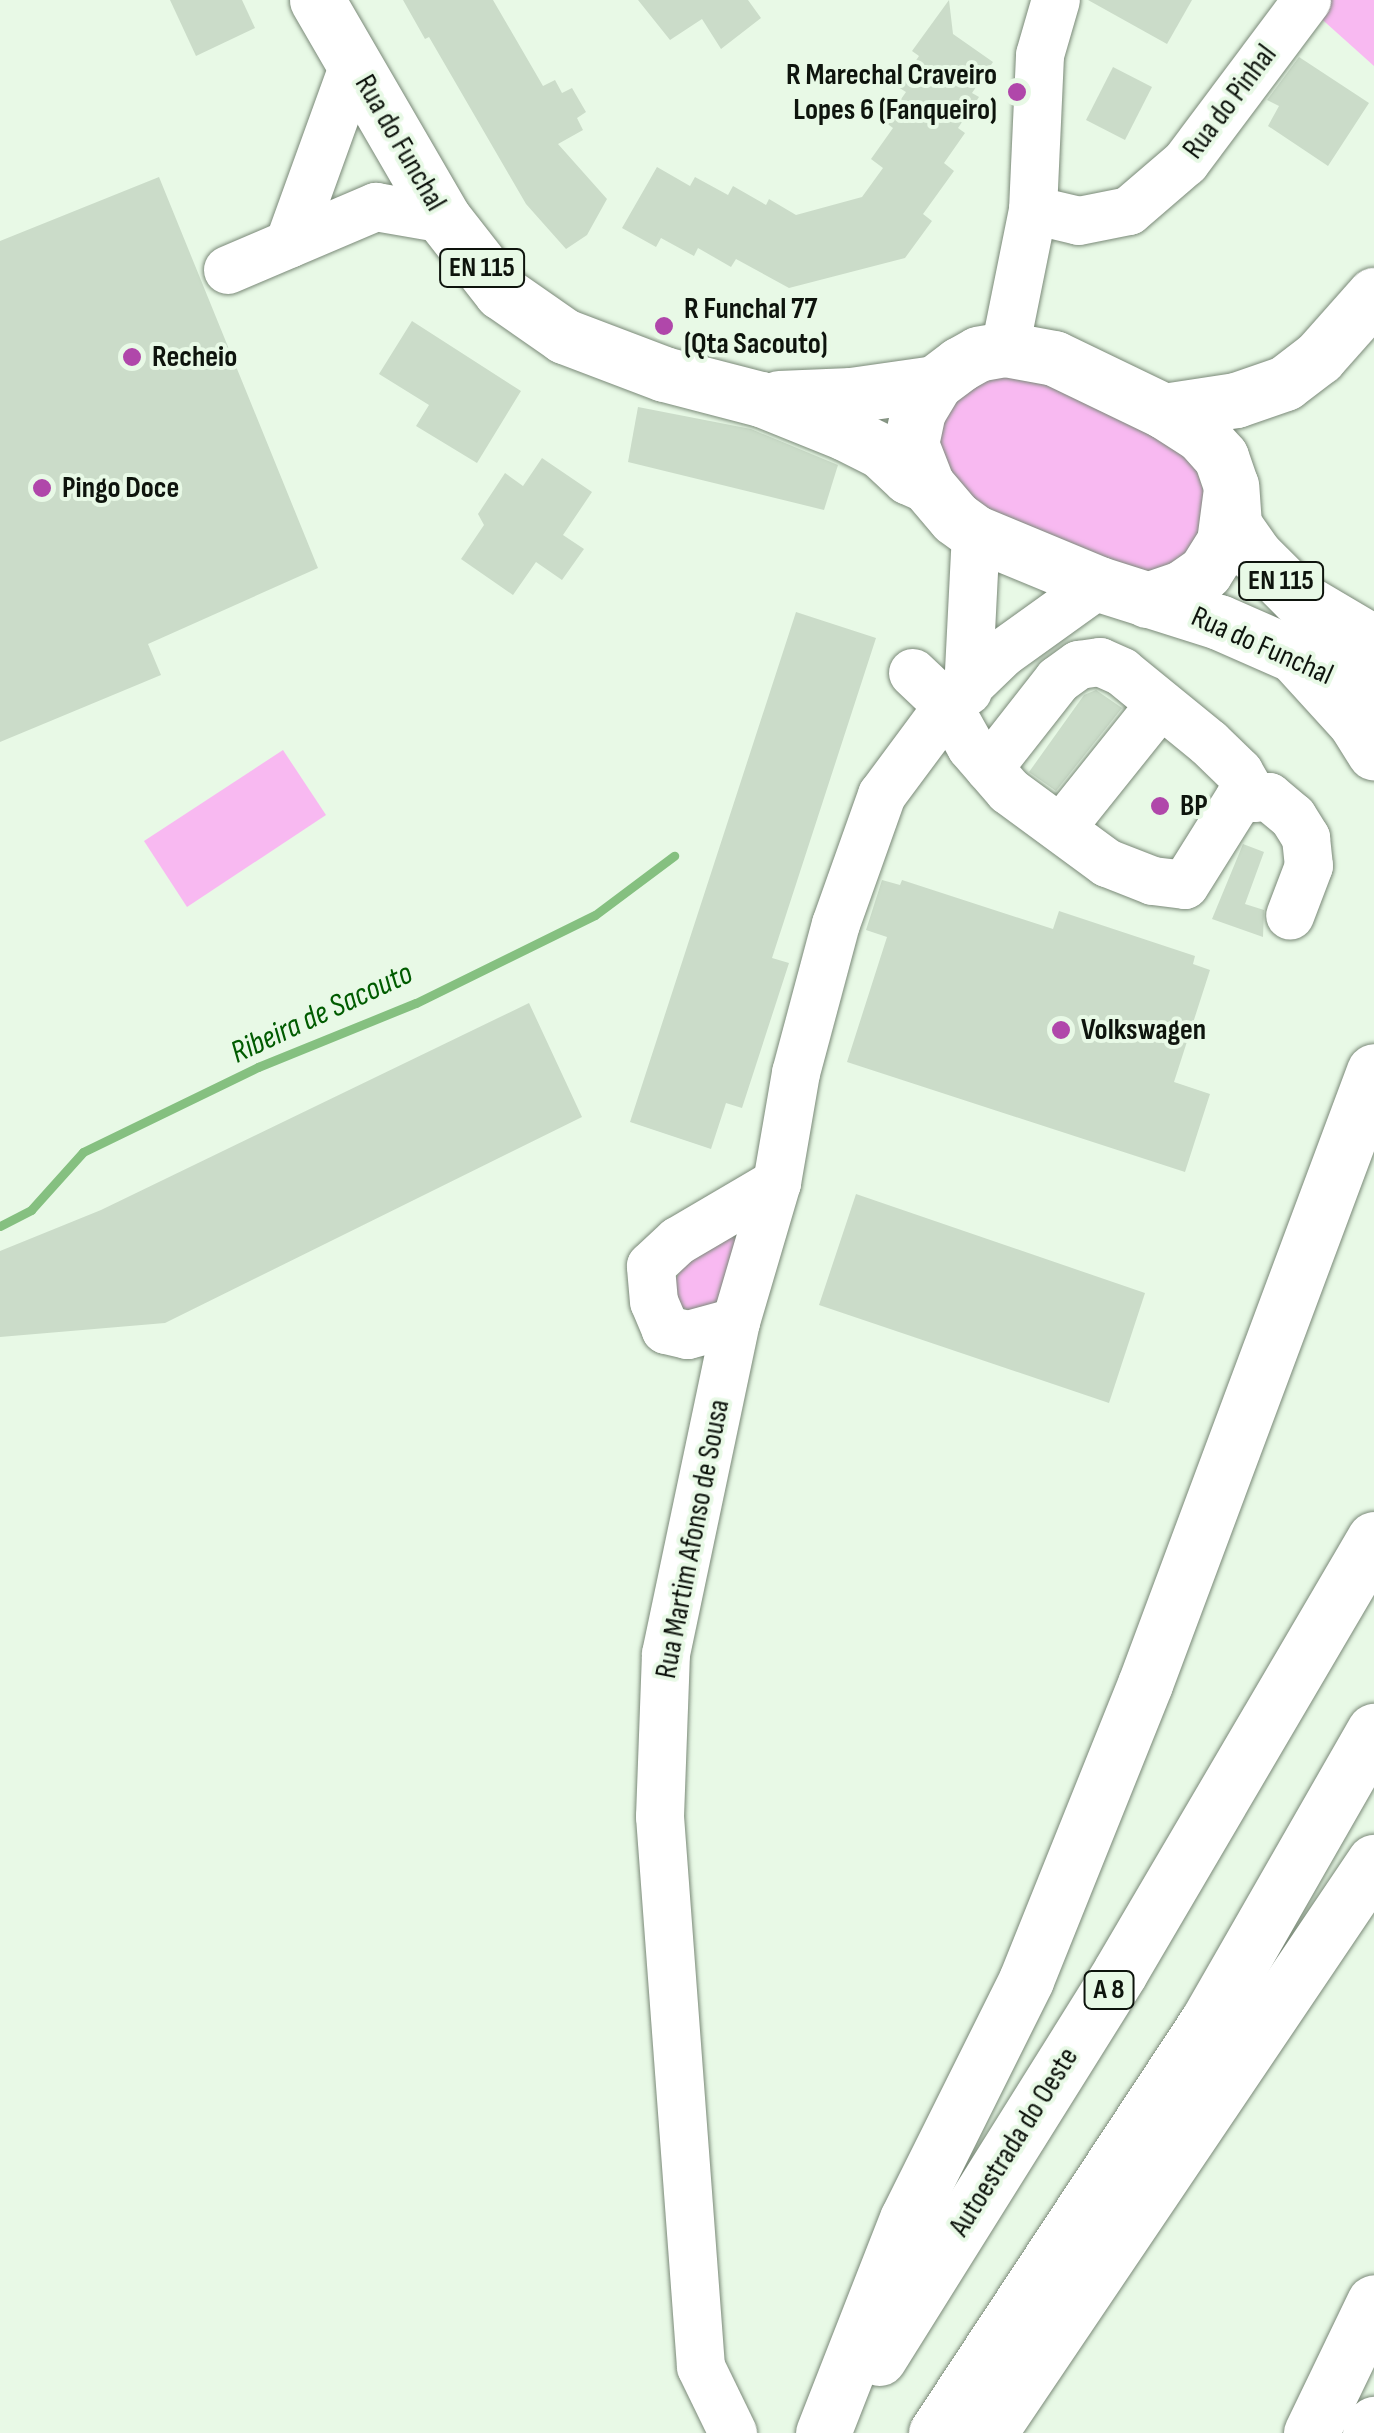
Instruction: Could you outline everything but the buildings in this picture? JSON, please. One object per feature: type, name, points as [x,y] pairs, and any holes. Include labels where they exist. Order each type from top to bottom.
[{"type":"main road","name":"Rua do Funchal","points":[[317,0],[444,219],[501,292],[564,336],[664,374],[761,399],[881,451],[909,477],[928,485]]},
{"type":"main road","points":[[1164,410],[1236,400],[1286,383],[1319,357],[1374,295]]},
{"type":"main road","name":"Rua do Funchal","points":[[1374,644],[1298,598],[1255,555],[1234,525],[1232,486],[1222,456],[1200,434],[1164,410],[1054,358],[1005,349],[978,354],[935,383],[918,410],[912,444],[928,485],[954,518],[976,533],[1123,592],[1219,622],[1294,655],[1374,698]]},
{"type":"main road","name":"Rua do Funchal","points":[[761,399],[852,395],[935,383]]},
{"type":"main road","name":"Rua do Funchal","points":[[1123,592],[1182,588],[1204,572],[1224,542],[1232,486]]},
{"type":"main road","points":[[1294,655],[1355,722],[1374,753]]},
{"type":"main road","points":[[822,2433],[907,2219],[1026,1980],[1144,1684],[1374,1070]]},
{"type":"main road","name":"Autoestrada do Oeste","points":[[832,2433],[1120,1972],[1374,1539]]},
{"type":"main road","points":[[936,2433],[1206,2024],[1374,1731]]},
{"type":"main road","points":[[989,2433],[1374,1862]]},
{"type":"main road","points":[[1311,2433],[1374,2302]]},
{"type":"main road","points":[[1370,2433],[1374,2424]]},
{"type":"street","points":[[1005,349],[1033,210],[1040,55],[1056,0]]},
{"type":"street","name":"Rua do Pinhal","points":[[1033,210],[1080,220],[1129,211],[1186,162],[1307,0]]},
{"type":"street","points":[[290,244],[354,64]]},
{"type":"street","points":[[228,270],[376,207],[444,219]]},
{"type":"street","points":[[976,533],[958,698],[989,768],[1009,791],[1063,826],[1107,863],[1153,881],[1185,885],[1239,799],[1269,797],[1293,817],[1306,838],[1310,866],[1290,916]]},
{"type":"street","name":"Rua Martim Afonso de Sousa","points":[[732,2433],[702,2367],[660,1817],[666,1654],[736,1322],[777,1183],[796,1074],[836,924],[882,795],[958,698],[1003,653],[1123,592]]},
{"type":"street","points":[[989,768],[1058,680],[1079,665],[1100,662],[1122,672],[1159,706],[1210,743],[1239,772],[1254,798]]},
{"type":"street","points":[[913,673],[958,698]]},
{"type":"street","points":[[1063,826],[1159,706]]},
{"type":"street","points":[[736,1322],[688,1335],[666,1330],[654,1302],[651,1266],[678,1242],[777,1183]]},
{"type":"shaded area","points":[[1324,0],[1374,0],[1374,66],[1316,14]]},
{"type":"shaded area","points":[[1018,369],[1179,449],[1195,465],[1208,504],[1200,541],[1170,570],[1119,575],[959,494],[931,429],[945,394]]},
{"type":"shaded area","points":[[283,750],[326,815],[187,907],[144,841]]},
{"type":"shaded area","points":[[739,1224],[745,1242],[714,1310],[694,1312],[681,1307],[672,1287],[679,1273],[693,1257]]},
{"type":"waterway","name":"Ribeira de Sacouto","points":[[0,1226],[31,1210],[83,1152],[258,1067],[416,1003],[595,915],[674,856]]},
{"type":"place","name":"R Marechal Craveiro Lopes 6 (Fanqueiro)","points":[[1017,92]]},
{"type":"place","name":"R Funchal 77 (Qta Sacouto)","points":[[664,326]]},
{"type":"place","name":"Recheio","points":[[132,357]]},
{"type":"place","name":"Pingo Doce","points":[[42,488]]},
{"type":"place","name":"BP","points":[[1160,806]]},
{"type":"place","name":"Volkswagen","points":[[1061,1030]]}]
